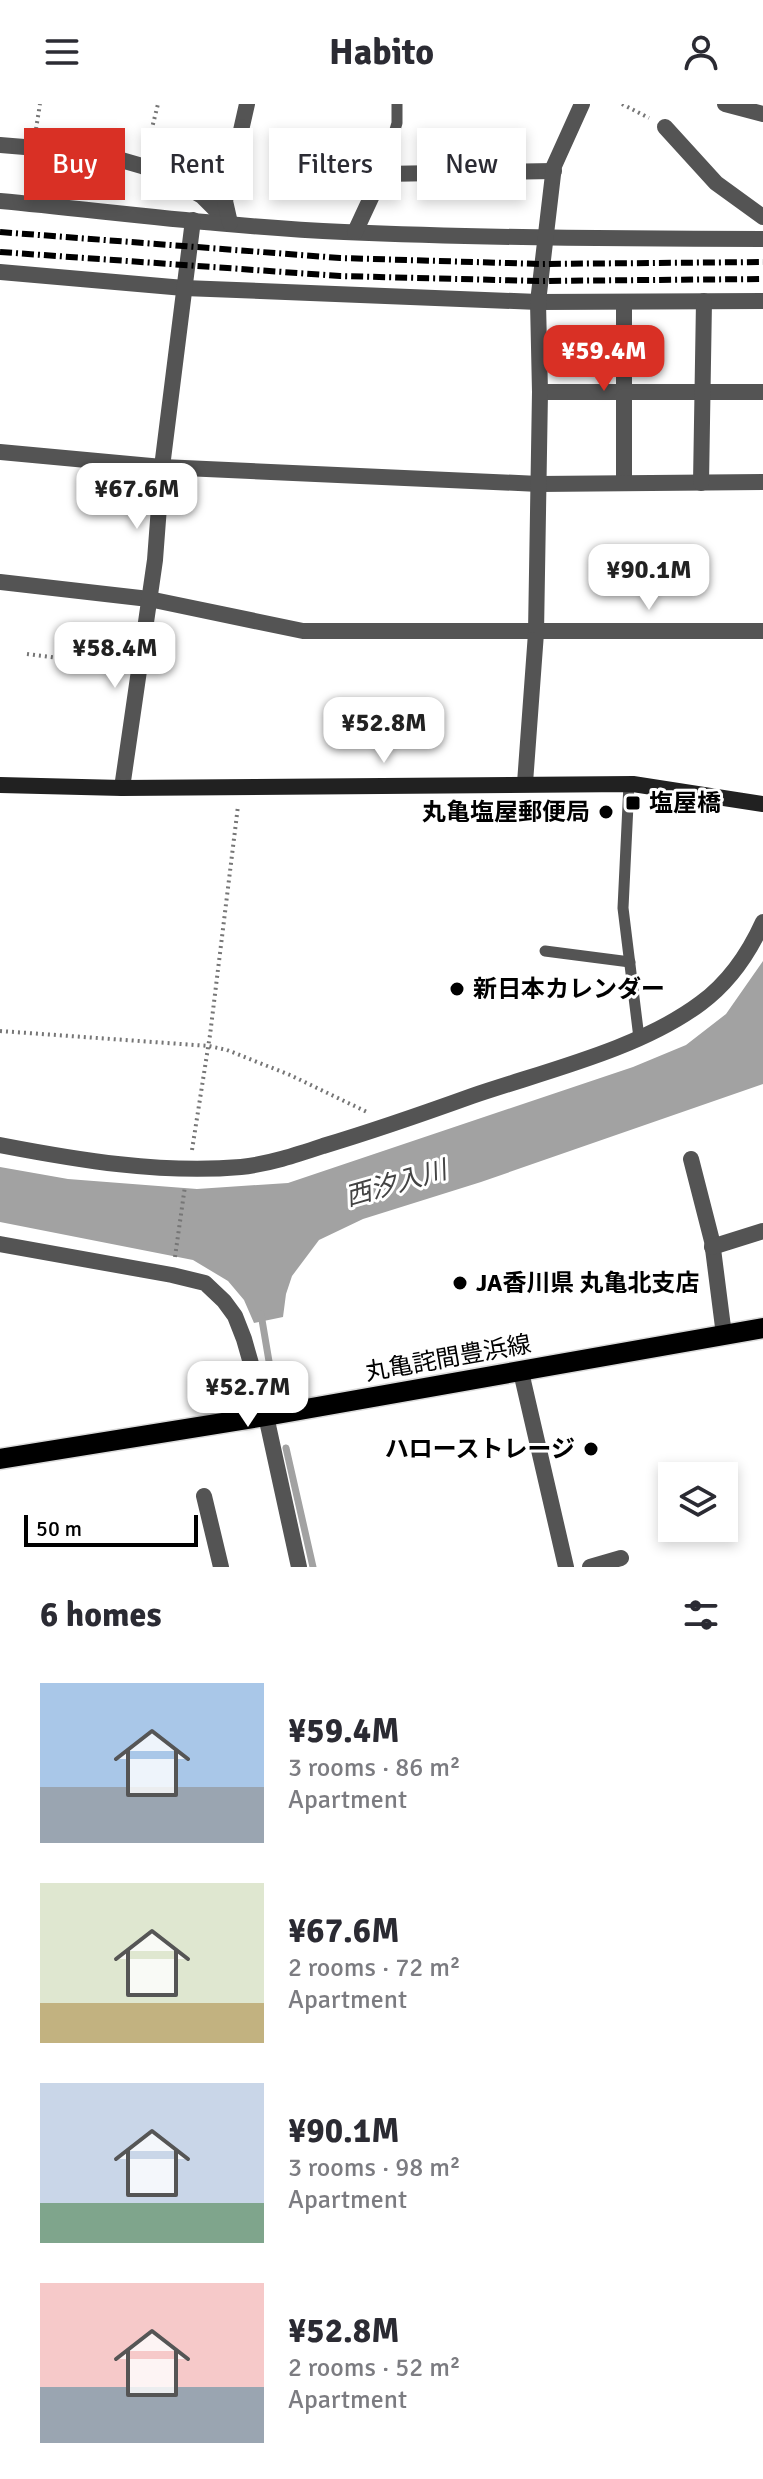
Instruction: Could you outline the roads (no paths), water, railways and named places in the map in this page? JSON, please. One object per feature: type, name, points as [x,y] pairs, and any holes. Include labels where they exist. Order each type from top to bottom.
[{"type":"main road","name":"丸亀詫間豊浜線","points":[[0,1459],[266,1416],[763,1328]]},
{"type":"street","points":[[230,224],[225,201],[247,104]]},
{"type":"street","points":[[525,783],[536,633],[540,392],[538,302],[554,171],[582,104]]},
{"type":"street","points":[[725,104],[763,114]]},
{"type":"street","points":[[665,127],[716,183],[763,217]]},
{"type":"street","points":[[0,145],[97,153],[142,166],[202,196],[230,224]]},
{"type":"street","points":[[401,174],[554,171]]},
{"type":"street","points":[[355,232],[370,200]]},
{"type":"street","points":[[0,201],[230,224],[355,232],[545,239],[763,239]]},
{"type":"street","points":[[122,788],[149,599],[193,220]]},
{"type":"street","points":[[0,272],[184,288],[538,302],[763,301]]},
{"type":"street","points":[[701,483],[704,301]]},
{"type":"street","points":[[624,302],[624,483]]},
{"type":"street","points":[[540,392],[763,392]]},
{"type":"street","points":[[0,452],[162,467],[539,484],[763,482]]},
{"type":"street","points":[[0,582],[149,599],[303,631],[763,631]]},
{"type":"street","points":[[0,785],[122,788],[629,784],[763,804]]},
{"type":"street","points":[[0,1145],[48,1154],[189,1168],[242,1167],[273,1162],[378,1129],[665,1027],[703,1002],[737,968],[763,922]]},
{"type":"street","points":[[691,1159],[712,1247],[724,1335]]},
{"type":"street","points":[[712,1247],[763,1231]]},
{"type":"street","points":[[0,1244],[205,1283],[224,1301],[235,1316],[266,1416],[299,1567]]},
{"type":"street","points":[[521,1372],[566,1567]]},
{"type":"street","points":[[204,1496],[221,1567]]},
{"type":"street","points":[[590,1567],[621,1558]]},
{"type":"lane","points":[[396,128],[397,104]]},
{"type":"lane","points":[[629,784],[623,908],[639,1038]]},
{"type":"lane","points":[[545,951],[630,962]]},
{"type":"water","name":"西汐入川","points":[[763,961],[763,1084],[481,1182],[363,1219],[319,1240],[292,1276],[283,1317],[254,1323],[244,1300],[228,1281],[193,1260],[0,1222],[0,1167],[68,1179],[197,1189],[288,1183],[633,1067],[686,1045],[726,1014]]},
{"type":"waterway","points":[[261,1314],[272,1379]]},
{"type":"waterway","points":[[286,1448],[313,1567]]},
{"type":"railway","points":[[0,232],[340,258],[540,264],[763,262]]},
{"type":"railway","points":[[0,252],[340,276],[539,281],[763,279]]},
{"type":"place","name":"塩屋橋","points":[[633,803]]},
{"type":"place","name":"丸亀塩屋郵便局","points":[[606,812]]},
{"type":"place","name":"新日本カレンダー","points":[[457,989]]},
{"type":"place","name":"JA香川県 丸亀北支店","points":[[460,1283]]},
{"type":"place","name":"ハローストレージ","points":[[591,1449]]}]
